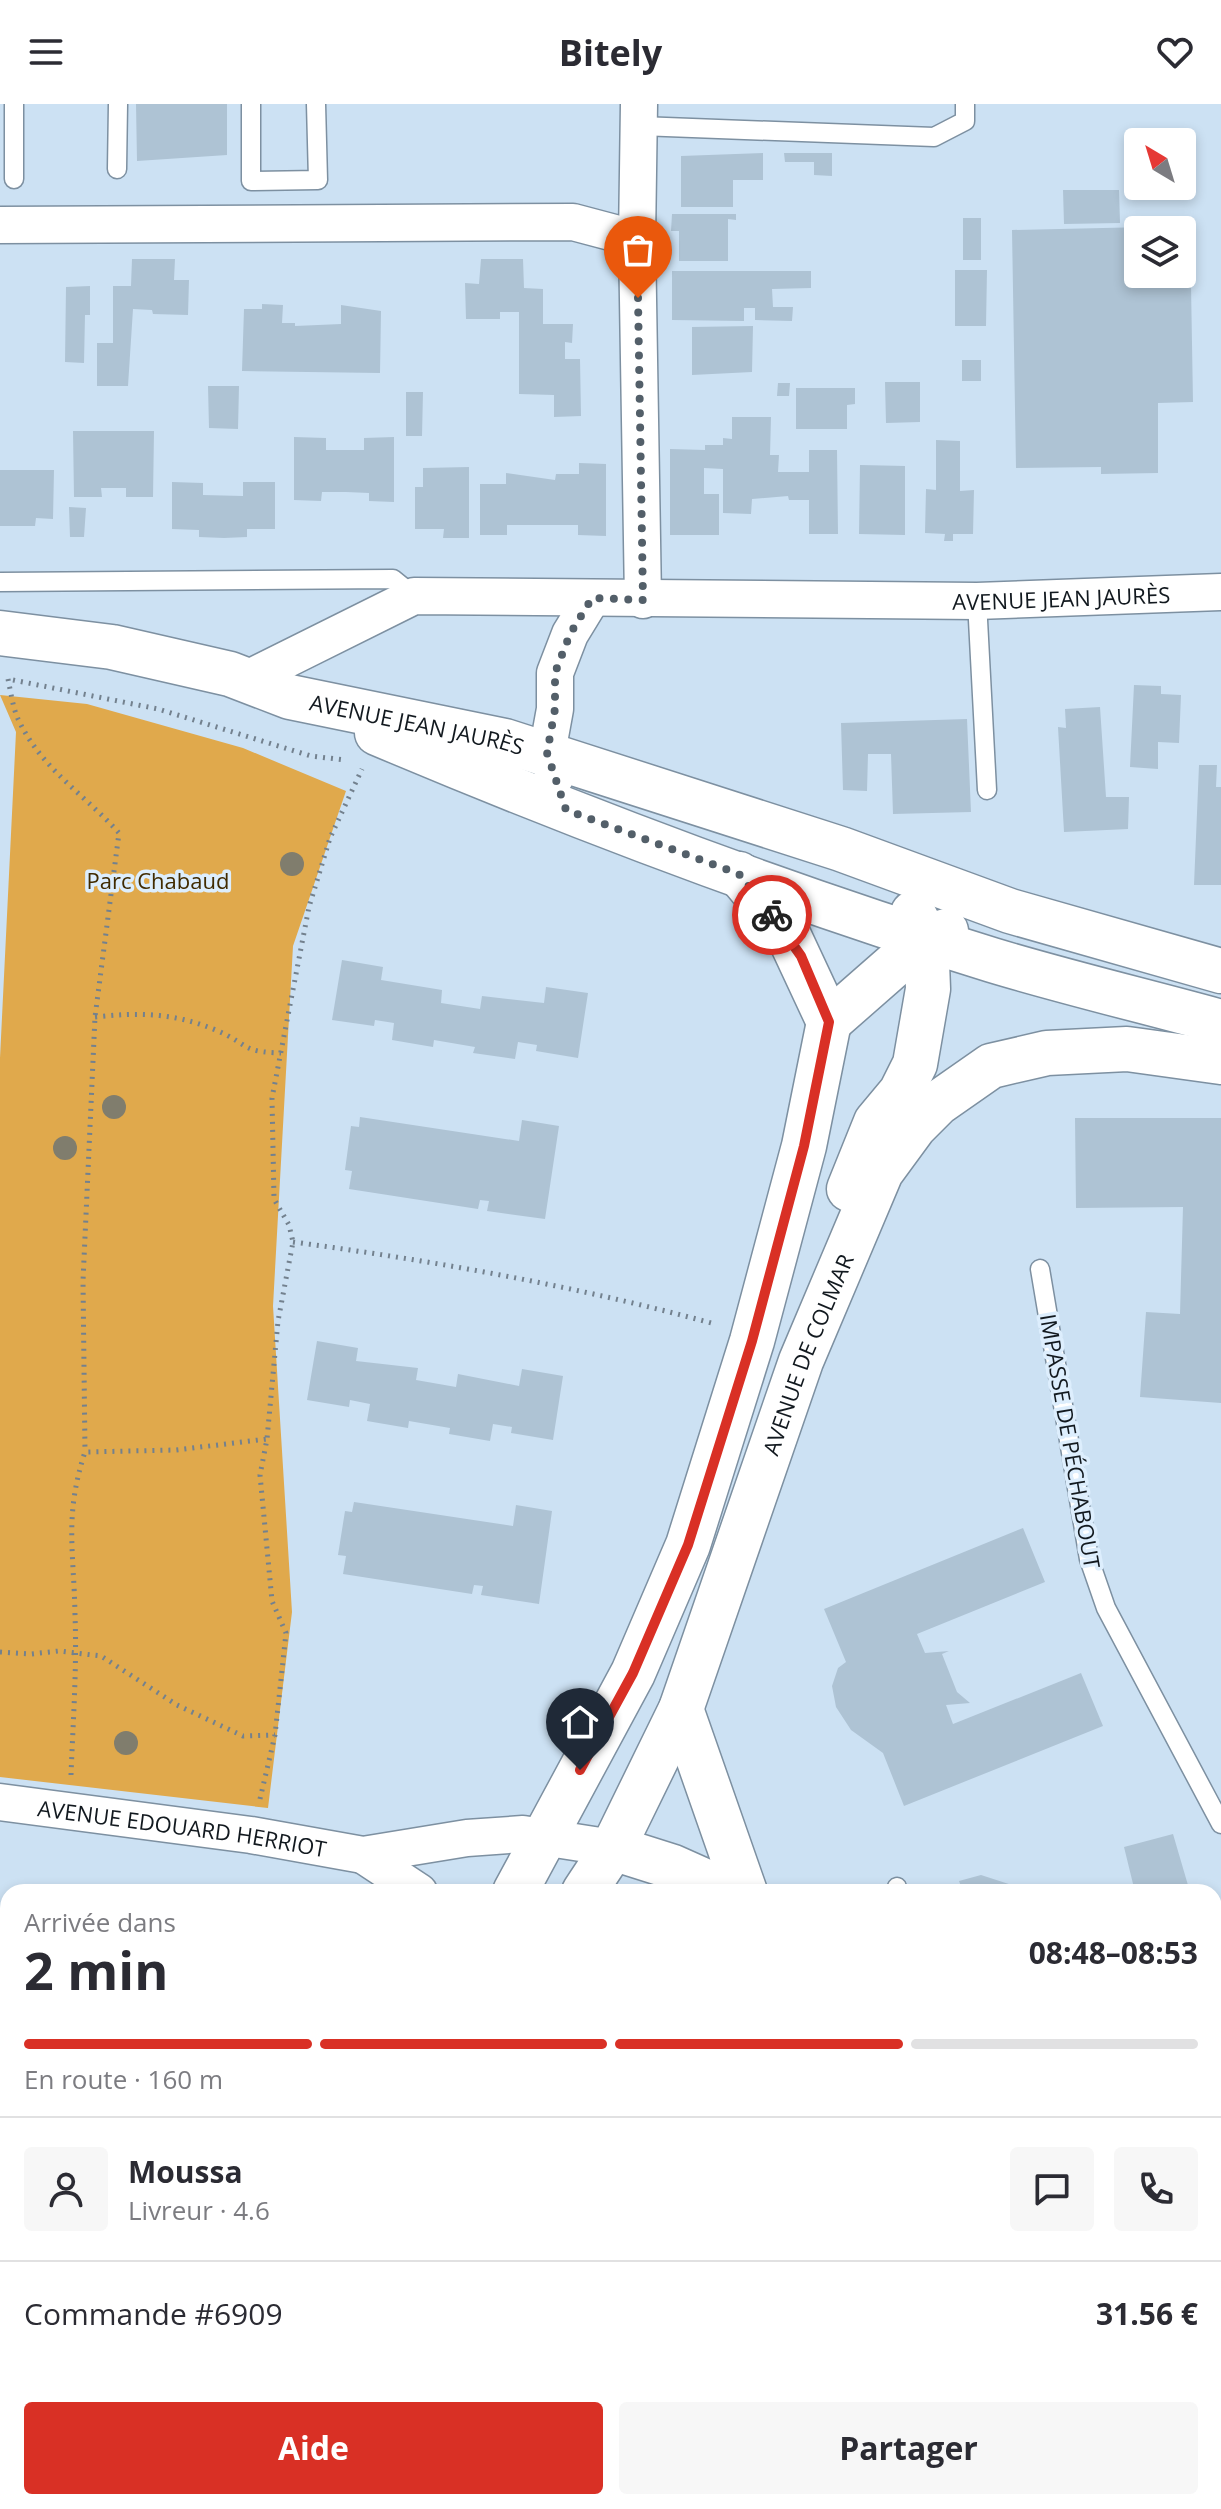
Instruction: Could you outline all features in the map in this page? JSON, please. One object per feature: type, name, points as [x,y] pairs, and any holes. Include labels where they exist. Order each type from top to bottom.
[{"type":"main road","name":"AVENUE JEAN JAURÈS","points":[[0,633],[112,647],[245,680],[290,697],[505,741],[885,864],[962,890],[1010,911],[1221,971]]},
{"type":"main road","points":[[290,697],[566,810],[739,874],[992,959],[1221,1022]]},
{"type":"main road","points":[[801,1361],[819,1279],[860,1157],[876,1122],[901,1092],[915,1064],[927,1003],[926,937],[885,864]]},
{"type":"main road","points":[[519,1884],[633,1673],[688,1545],[752,1341],[804,1146],[829,1022],[794,944],[739,874]]},
{"type":"main road","points":[[829,1022],[926,937],[1010,911]]},
{"type":"main road","name":"AVENUE DE COLMAR","points":[[589,1884],[613,1848],[681,1709],[801,1361],[881,1172],[914,1127],[969,1080],[991,1066],[1047,1053],[1127,1049],[1221,1062]]},
{"type":"main road","points":[[681,1709],[742,1884]]},
{"type":"main road","points":[[613,1848],[673,1867],[711,1884]]},
{"type":"street","points":[[640,115],[637,239],[643,600]]},
{"type":"street","points":[[0,225],[573,222],[637,239]]},
{"type":"street","name":"AVENUE JEAN JAURÈS","points":[[414,596],[977,601],[1221,592]]},
{"type":"street","points":[[245,680],[414,596]]},
{"type":"street","points":[[566,810],[547,753],[555,709],[555,673],[570,634],[592,598]]},
{"type":"street","name":"AVENUE EDOUARD HERRIOT","points":[[0,1802],[251,1835],[363,1855]]},
{"type":"street","points":[[363,1855],[467,1838],[546,1835],[613,1848]]},
{"type":"street","points":[[363,1855],[406,1884]]},
{"type":"lane","points":[[14,104],[14,179]]},
{"type":"lane","points":[[117,169],[118,104]]},
{"type":"lane","points":[[251,104],[251,181],[318,180],[316,104]]},
{"type":"lane","points":[[640,115],[934,137],[965,121],[965,104]]},
{"type":"lane","points":[[0,582],[393,579],[414,596]]},
{"type":"lane","points":[[977,601],[987,790]]},
{"type":"lane","name":"IMPASSE DE PÉCHABOUT","points":[[1040,1269],[1089,1559],[1106,1608],[1221,1824]]},
{"type":"path","points":[[71,1789],[76,1653],[70,1559],[72,1490],[85,1452],[83,1281],[95,1017],[119,833],[95,805],[66,785],[37,751],[18,719],[8,679],[158,709],[311,756],[365,762],[330,838],[309,907],[272,1098],[274,1199],[289,1225],[293,1242],[277,1334],[267,1439],[260,1475],[272,1601],[286,1633],[275,1735],[251,1835]]},
{"type":"path","points":[[95,1017],[137,1013],[181,1017],[221,1032],[252,1052],[281,1053]]},
{"type":"path","points":[[293,1242],[424,1259],[612,1297],[718,1325]]},
{"type":"path","points":[[85,1452],[176,1450],[267,1439]]},
{"type":"path","points":[[0,1652],[101,1656],[177,1705],[243,1736],[275,1735]]},
{"type":"green space","name":"Parc Chabaud","points":[[0,695],[87,704],[243,748],[346,791],[293,946],[273,1306],[292,1612],[268,1808],[0,1777],[0,1058],[16,732]]},
{"type":"building","points":[[136,104],[227,104],[227,155],[137,161]]},
{"type":"building","points":[[763,153],[763,180],[733,180],[733,207],[681,207],[681,156]]},
{"type":"building","points":[[784,153],[832,153],[832,176],[814,175],[814,162],[785,162]]},
{"type":"building","points":[[1063,190],[1119,190],[1120,223],[1064,224]]},
{"type":"building","points":[[672,214],[736,214],[736,220],[728,219],[728,261],[679,261],[679,231],[671,231]]},
{"type":"building","points":[[963,218],[981,218],[981,260],[963,260]]},
{"type":"building","points":[[1124,227],[1124,288],[1191,288],[1193,402],[1158,403],[1158,473],[1101,474],[1101,467],[1016,468],[1012,230]]},
{"type":"building","points":[[132,259],[175,259],[174,280],[189,280],[188,315],[153,314],[152,310],[133,309],[128,386],[97,386],[97,343],[113,343],[113,286],[131,286]]},
{"type":"building","points":[[481,259],[523,259],[524,288],[543,289],[543,324],[573,324],[572,343],[565,342],[565,359],[580,359],[581,416],[554,417],[554,395],[519,394],[519,312],[500,312],[500,319],[466,319],[465,283],[479,284]]},
{"type":"building","points":[[955,270],[987,270],[986,326],[955,326]]},
{"type":"building","points":[[672,271],[811,271],[811,288],[772,289],[773,307],[793,307],[792,321],[755,320],[755,308],[744,308],[744,321],[672,320]]},
{"type":"building","points":[[90,286],[90,315],[85,315],[84,363],[65,362],[66,287]]},
{"type":"building","points":[[262,304],[283,305],[282,323],[295,323],[295,326],[341,324],[341,305],[381,311],[380,373],[242,371],[244,309],[262,309]]},
{"type":"building","points":[[753,326],[752,372],[692,375],[692,327]]},
{"type":"building","points":[[962,360],[981,360],[981,381],[962,381]]},
{"type":"building","points":[[885,382],[920,382],[920,422],[886,423]]},
{"type":"building","points":[[778,383],[790,383],[789,396],[777,396]]},
{"type":"building","points":[[208,386],[239,386],[238,429],[209,428]]},
{"type":"building","points":[[796,388],[855,388],[855,404],[847,405],[847,429],[796,429]]},
{"type":"building","points":[[406,392],[423,392],[422,436],[406,436]]},
{"type":"building","points":[[732,417],[771,417],[770,455],[779,455],[778,472],[809,472],[809,450],[837,450],[838,534],[809,534],[809,500],[789,500],[788,496],[752,499],[751,514],[723,513],[723,469],[704,468],[704,494],[719,494],[719,535],[670,535],[670,449],[705,450],[705,445],[723,445],[723,438],[732,439]]},
{"type":"building","points":[[73,431],[154,431],[153,497],[126,497],[126,488],[101,488],[102,497],[74,497]]},
{"type":"building","points":[[294,437],[326,438],[326,450],[364,450],[364,438],[394,437],[394,502],[369,501],[369,493],[346,492],[322,492],[321,501],[294,500]]},
{"type":"building","points":[[936,440],[960,441],[960,491],[974,490],[973,534],[953,534],[953,541],[944,541],[945,534],[925,533],[926,489],[936,490]]},
{"type":"building","points":[[579,463],[606,464],[606,536],[578,535],[578,525],[507,525],[507,535],[480,535],[480,484],[506,484],[506,473],[555,480],[556,474],[579,474]]},
{"type":"building","points":[[860,465],[905,466],[905,535],[859,534]]},
{"type":"building","points":[[469,467],[469,538],[443,538],[444,529],[415,529],[415,487],[423,487],[423,468]]},
{"type":"building","points":[[0,470],[54,470],[53,519],[36,518],[35,526],[0,526]]},
{"type":"building","points":[[172,482],[203,483],[203,495],[243,496],[243,482],[275,482],[275,529],[247,529],[247,537],[224,538],[199,537],[199,530],[172,529]]},
{"type":"building","points":[[69,507],[86,508],[84,537],[70,537]]},
{"type":"building","points":[[1134,685],[1161,686],[1161,694],[1181,695],[1179,743],[1158,742],[1158,769],[1130,767]]},
{"type":"building","points":[[1100,707],[1106,797],[1129,797],[1128,829],[1064,832],[1058,727],[1066,728],[1065,709]]},
{"type":"building","points":[[967,719],[971,812],[893,814],[891,754],[868,754],[867,791],[843,790],[841,723]]},
{"type":"building","points":[[1199,765],[1217,765],[1216,787],[1221,787],[1221,885],[1194,885]]},
{"type":"building","points":[[342,960],[383,967],[381,980],[442,990],[441,1003],[480,1009],[482,996],[544,1003],[546,987],[588,993],[578,1058],[536,1051],[537,1045],[518,1042],[515,1059],[473,1053],[475,1047],[434,1040],[433,1047],[392,1040],[394,1023],[375,1020],[374,1026],[332,1020]]},
{"type":"building","points":[[360,1117],[519,1141],[522,1120],[559,1126],[545,1219],[487,1211],[489,1201],[480,1200],[478,1209],[349,1189],[352,1171],[345,1170],[351,1126],[359,1127]]},
{"type":"building","points":[[1075,1118],[1221,1118],[1221,1403],[1140,1397],[1146,1312],[1180,1314],[1183,1207],[1076,1208]]},
{"type":"building","points":[[317,1341],[358,1348],[356,1361],[418,1368],[416,1380],[456,1387],[458,1374],[519,1386],[522,1369],[563,1376],[553,1440],[511,1433],[512,1427],[493,1424],[490,1441],[449,1434],[450,1428],[409,1421],[408,1428],[367,1421],[370,1404],[350,1400],[349,1407],[307,1400]]},
{"type":"building","points":[[354,1502],[513,1526],[516,1505],[552,1511],[539,1604],[481,1595],[483,1586],[474,1585],[472,1594],[343,1574],[346,1556],[338,1555],[345,1511],[352,1512]]},
{"type":"building","points":[[1023,1528],[1045,1582],[917,1634],[925,1653],[949,1651],[942,1654],[957,1692],[970,1703],[946,1705],[953,1724],[1081,1673],[1103,1726],[904,1806],[883,1753],[851,1730],[836,1707],[832,1686],[838,1668],[846,1662],[824,1609]]},
{"type":"building","points":[[1173,1834],[1188,1884],[1133,1884],[1124,1847]]},
{"type":"building","points":[[981,1875],[1009,1884],[960,1884],[959,1881]]},
{"type":"way so far","points":[[638,298],[643,600],[592,598],[570,634],[555,673],[555,709],[547,753],[566,810],[739,874],[772,915]]},
{"type":"route","points":[[580,1770],[633,1673],[688,1545],[752,1341],[804,1146],[829,1022],[801,956],[787,932],[772,915]]}]
